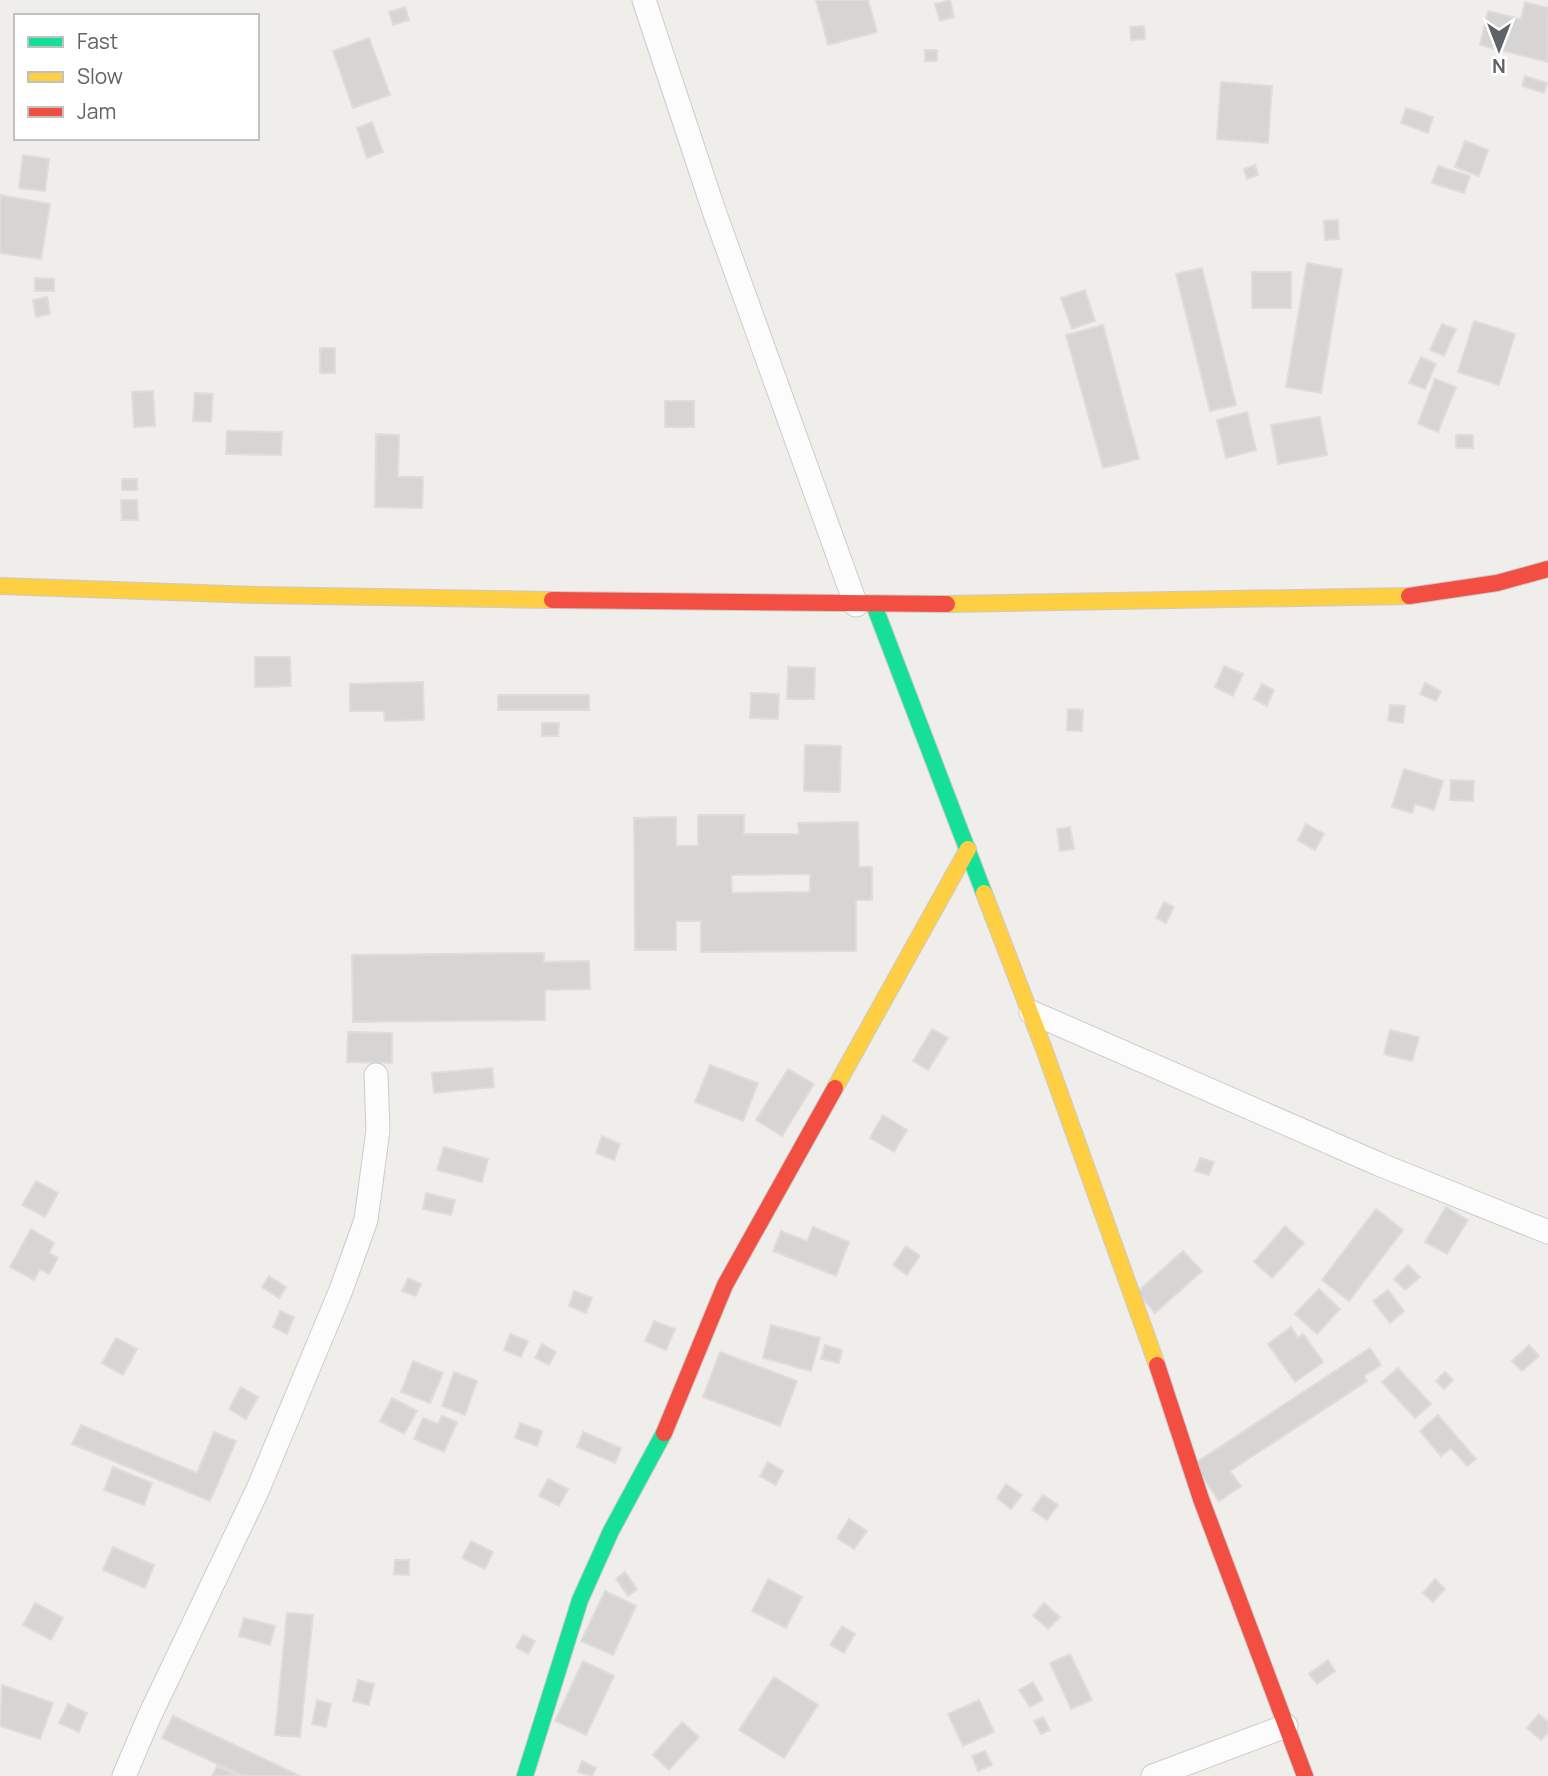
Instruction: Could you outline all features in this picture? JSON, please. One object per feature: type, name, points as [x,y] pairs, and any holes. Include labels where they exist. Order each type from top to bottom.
[{"type":"street","points":[[644,0],[714,211],[865,605],[968,849],[1031,1013],[1134,1296],[1201,1499],[1304,1776]]},
{"type":"street","points":[[0,586],[258,595],[865,605],[1422,596],[1497,583],[1548,569]]},
{"type":"street","points":[[524,1776],[580,1600],[611,1531],[656,1453],[725,1286],[968,849]]},
{"type":"street","points":[[1031,1013],[1381,1165],[1548,1233]]},
{"type":"street","points":[[124,1776],[258,1489],[341,1290],[366,1220],[378,1130],[376,1075]]},
{"type":"street","points":[[1153,1776],[1286,1726]]},
{"type":"building","points":[[816,0],[868,0],[877,32],[828,45]]},
{"type":"building","points":[[950,0],[954,17],[940,21],[935,4]]},
{"type":"building","points":[[1525,2],[1548,8],[1548,62],[1480,45],[1488,11],[1521,19]]},
{"type":"building","points":[[405,7],[409,20],[393,25],[389,12]]},
{"type":"building","points":[[1144,26],[1145,39],[1131,40],[1130,27]]},
{"type":"building","points":[[369,38],[390,95],[353,108],[333,51]]},
{"type":"building","points":[[925,50],[937,50],[937,61],[925,61]]},
{"type":"building","points":[[1525,76],[1547,83],[1544,93],[1522,86]]},
{"type":"building","points":[[1221,82],[1272,86],[1268,143],[1217,139]]},
{"type":"building","points":[[1406,108],[1433,117],[1428,133],[1401,123]]},
{"type":"building","points":[[372,122],[383,152],[367,158],[357,128]]},
{"type":"building","points":[[1465,141],[1488,150],[1479,176],[1455,167]]},
{"type":"building","points":[[23,155],[49,159],[45,191],[19,188]]},
{"type":"building","points":[[1255,165],[1258,175],[1247,179],[1244,169]]},
{"type":"building","points":[[1438,166],[1470,176],[1464,193],[1432,183]]},
{"type":"building","points":[[0,195],[50,204],[41,259],[0,253]]},
{"type":"building","points":[[1338,220],[1339,239],[1325,240],[1324,221]]},
{"type":"building","points":[[1307,263],[1342,269],[1321,393],[1286,387]]},
{"type":"building","points":[[1202,268],[1236,405],[1210,411],[1176,274]]},
{"type":"building","points":[[1252,272],[1291,272],[1291,308],[1252,308]]},
{"type":"building","points":[[35,278],[54,279],[54,291],[35,291]]},
{"type":"building","points":[[1085,290],[1095,321],[1072,329],[1061,298]]},
{"type":"building","points":[[47,297],[50,314],[36,317],[33,300]]},
{"type":"building","points":[[1474,321],[1515,334],[1499,385],[1458,372]]},
{"type":"building","points":[[1442,324],[1456,329],[1444,356],[1430,350]]},
{"type":"building","points":[[1103,325],[1139,459],[1103,468],[1066,335]]},
{"type":"building","points":[[320,348],[335,348],[335,373],[320,373]]},
{"type":"building","points":[[1421,357],[1436,364],[1425,389],[1409,383]]},
{"type":"building","points":[[1435,379],[1456,387],[1438,432],[1418,424]]},
{"type":"building","points":[[153,391],[155,426],[134,427],[132,392]]},
{"type":"building","points":[[195,393],[213,394],[211,422],[193,421]]},
{"type":"building","points":[[665,401],[694,401],[694,427],[665,427]]},
{"type":"building","points":[[1247,412],[1256,450],[1226,458],[1217,420]]},
{"type":"building","points":[[1320,417],[1327,455],[1278,464],[1271,425]]},
{"type":"building","points":[[227,431],[282,432],[281,455],[226,454]]},
{"type":"building","points":[[376,434],[399,435],[398,477],[423,477],[422,508],[375,507]]},
{"type":"building","points":[[1456,435],[1473,435],[1473,448],[1456,448]]},
{"type":"building","points":[[122,479],[137,479],[137,490],[122,490]]},
{"type":"building","points":[[121,500],[137,500],[138,520],[122,520]]},
{"type":"building","points":[[255,657],[290,657],[291,686],[255,687]]},
{"type":"building","points":[[1224,666],[1243,674],[1233,696],[1215,687]]},
{"type":"building","points":[[788,667],[815,668],[814,699],[787,699]]},
{"type":"building","points":[[423,682],[424,720],[385,721],[384,711],[350,711],[350,684]]},
{"type":"building","points":[[1425,683],[1441,691],[1436,701],[1420,694]]},
{"type":"building","points":[[1262,684],[1274,690],[1267,706],[1254,699]]},
{"type":"building","points":[[751,693],[779,694],[778,719],[750,718]]},
{"type":"building","points":[[498,695],[589,695],[589,710],[498,710]]},
{"type":"building","points":[[1390,705],[1405,706],[1403,723],[1388,721]]},
{"type":"building","points":[[1068,709],[1083,710],[1082,731],[1067,730]]},
{"type":"building","points":[[542,723],[559,723],[558,736],[542,736]]},
{"type":"building","points":[[805,745],[841,746],[840,792],[804,791]]},
{"type":"building","points":[[1404,769],[1443,781],[1434,810],[1415,804],[1412,813],[1392,807]]},
{"type":"building","points":[[1451,780],[1474,781],[1473,801],[1450,800]]},
{"type":"building","points":[[698,815],[744,815],[744,834],[799,834],[798,823],[858,822],[859,867],[872,867],[872,900],[856,900],[856,951],[701,952],[701,921],[676,921],[676,950],[635,950],[634,818],[676,817],[676,846],[698,846]],"holes":[[[810,874],[810,892],[732,893],[731,875]]]},
{"type":"building","points":[[1306,824],[1324,834],[1315,850],[1298,840]]},
{"type":"building","points":[[1070,827],[1074,849],[1060,851],[1057,829]]},
{"type":"building","points":[[1164,902],[1174,907],[1166,923],[1156,918]]},
{"type":"building","points":[[544,953],[544,962],[589,961],[590,989],[545,990],[545,1020],[353,1022],[352,955]]},
{"type":"building","points":[[932,1029],[948,1038],[928,1070],[913,1061]]},
{"type":"building","points":[[1390,1030],[1419,1037],[1412,1061],[1384,1054]]},
{"type":"building","points":[[348,1032],[392,1033],[392,1063],[347,1062]]},
{"type":"building","points":[[710,1065],[758,1083],[743,1121],[695,1102]]},
{"type":"building","points":[[492,1068],[494,1087],[434,1093],[432,1073]]},
{"type":"building","points":[[788,1069],[814,1084],[782,1136],[756,1120]]},
{"type":"building","points":[[883,1115],[907,1130],[894,1152],[870,1138]]},
{"type":"building","points":[[602,1136],[620,1144],[614,1160],[596,1153]]},
{"type":"building","points":[[444,1147],[488,1159],[482,1182],[437,1170]]},
{"type":"building","points":[[1200,1158],[1214,1162],[1209,1175],[1195,1171]]},
{"type":"building","points":[[36,1181],[58,1193],[45,1217],[22,1205]]},
{"type":"building","points":[[426,1193],[455,1200],[451,1215],[423,1209]]},
{"type":"building","points":[[1446,1207],[1468,1220],[1447,1254],[1425,1242]]},
{"type":"building","points":[[1376,1209],[1403,1230],[1349,1301],[1322,1280]]},
{"type":"building","points":[[1285,1226],[1304,1243],[1272,1278],[1254,1262]]},
{"type":"building","points":[[813,1227],[849,1242],[836,1276],[773,1251],[781,1231],[807,1241]]},
{"type":"building","points":[[31,1229],[54,1243],[49,1253],[58,1258],[49,1274],[40,1269],[34,1280],[10,1267]]},
{"type":"building","points":[[906,1246],[920,1256],[907,1275],[893,1265]]},
{"type":"building","points":[[1183,1251],[1202,1271],[1155,1313],[1137,1292]]},
{"type":"building","points":[[1408,1265],[1420,1277],[1405,1290],[1394,1279]]},
{"type":"building","points":[[269,1276],[286,1287],[279,1298],[262,1287]]},
{"type":"building","points":[[408,1278],[421,1284],[416,1296],[402,1291]]},
{"type":"building","points":[[1319,1289],[1340,1309],[1317,1334],[1295,1314]]},
{"type":"building","points":[[1388,1290],[1404,1311],[1390,1323],[1373,1301]]},
{"type":"building","points":[[574,1291],[592,1298],[586,1313],[569,1306]]},
{"type":"building","points":[[280,1311],[294,1317],[287,1334],[273,1327]]},
{"type":"building","points":[[654,1321],[675,1329],[666,1350],[645,1341]]},
{"type":"building","points":[[771,1325],[820,1338],[811,1371],[763,1358]]},
{"type":"building","points":[[1291,1327],[1298,1338],[1303,1334],[1323,1362],[1295,1382],[1268,1344]]},
{"type":"building","points":[[510,1334],[528,1341],[521,1357],[504,1350]]},
{"type":"building","points":[[116,1338],[137,1349],[123,1375],[102,1363]]},
{"type":"building","points":[[542,1344],[556,1352],[549,1365],[535,1358]]},
{"type":"building","points":[[825,1345],[842,1350],[839,1363],[821,1359]]},
{"type":"building","points":[[1529,1345],[1539,1356],[1522,1371],[1512,1361]]},
{"type":"building","points":[[1370,1348],[1381,1365],[1364,1376],[1367,1381],[1230,1471],[1241,1486],[1219,1501],[1194,1464]]},
{"type":"building","points":[[720,1352],[797,1381],[780,1426],[703,1397]]},
{"type":"building","points":[[413,1361],[443,1373],[430,1403],[401,1392]]},
{"type":"building","points":[[1398,1368],[1431,1404],[1415,1418],[1382,1382]]},
{"type":"building","points":[[454,1372],[477,1381],[465,1415],[442,1406]]},
{"type":"building","points":[[1445,1372],[1453,1380],[1444,1389],[1436,1381]]},
{"type":"building","points":[[241,1387],[258,1397],[246,1419],[229,1409]]},
{"type":"building","points":[[392,1398],[417,1411],[404,1434],[380,1421]]},
{"type":"building","points":[[1438,1415],[1476,1459],[1467,1466],[1451,1448],[1441,1456],[1420,1431]]},
{"type":"building","points":[[442,1416],[457,1422],[444,1452],[414,1439],[423,1418],[438,1424]]},
{"type":"building","points":[[520,1423],[542,1431],[537,1446],[515,1438]]},
{"type":"building","points":[[81,1425],[197,1473],[214,1432],[236,1441],[210,1501],[72,1444]]},
{"type":"building","points":[[583,1432],[621,1448],[615,1463],[577,1447]]},
{"type":"building","points":[[768,1462],[783,1471],[776,1485],[760,1476]]},
{"type":"building","points":[[113,1467],[152,1483],[144,1505],[104,1490]]},
{"type":"building","points":[[548,1479],[568,1489],[559,1506],[539,1496]]},
{"type":"building","points":[[1006,1484],[1022,1495],[1011,1509],[997,1498]]},
{"type":"building","points":[[1043,1495],[1058,1505],[1047,1520],[1032,1510]]},
{"type":"building","points":[[849,1519],[867,1531],[854,1549],[837,1538]]},
{"type":"building","points":[[471,1541],[493,1552],[485,1569],[462,1558]]},
{"type":"building","points":[[113,1547],[154,1565],[145,1588],[103,1570]]},
{"type":"building","points":[[395,1560],[409,1560],[409,1575],[394,1574]]},
{"type":"building","points":[[625,1572],[637,1589],[628,1596],[616,1579]]},
{"type":"building","points":[[768,1579],[802,1597],[786,1628],[752,1611]]},
{"type":"building","points":[[1435,1579],[1445,1589],[1433,1602],[1423,1593]]},
{"type":"building","points":[[605,1591],[636,1606],[613,1655],[581,1641]]},
{"type":"building","points":[[35,1603],[63,1618],[51,1640],[23,1625]]},
{"type":"building","points":[[1044,1603],[1060,1617],[1048,1629],[1033,1616]]},
{"type":"building","points":[[287,1613],[313,1615],[300,1737],[275,1735]]},
{"type":"building","points":[[244,1618],[275,1626],[270,1645],[239,1636]]},
{"type":"building","points":[[842,1626],[855,1634],[844,1653],[830,1645]]},
{"type":"building","points":[[523,1635],[535,1641],[528,1654],[516,1647]]},
{"type":"building","points":[[1070,1654],[1092,1700],[1071,1709],[1050,1663]]},
{"type":"building","points":[[1328,1660],[1335,1671],[1317,1684],[1309,1674]]},
{"type":"building","points":[[583,1661],[614,1676],[586,1735],[555,1721]]},
{"type":"building","points":[[774,1677],[818,1705],[784,1758],[739,1730]]},
{"type":"building","points":[[358,1680],[374,1684],[369,1705],[353,1701]]},
{"type":"building","points":[[1033,1682],[1043,1700],[1030,1707],[1019,1690]]},
{"type":"building","points":[[2,1685],[53,1703],[40,1739],[0,1726]]},
{"type":"building","points":[[317,1700],[331,1704],[326,1727],[312,1724]]},
{"type":"building","points":[[979,1700],[994,1732],[963,1746],[948,1714]]},
{"type":"building","points":[[68,1704],[87,1713],[79,1732],[59,1723]]},
{"type":"building","points":[[1539,1714],[1548,1722],[1548,1732],[1541,1740],[1527,1728]]},
{"type":"building","points":[[173,1716],[300,1776],[243,1776],[162,1738]]},
{"type":"building","points":[[1043,1717],[1050,1730],[1041,1734],[1034,1721]]},
{"type":"building","points":[[682,1722],[699,1737],[669,1770],[653,1755]]},
{"type":"building","points":[[985,1751],[992,1765],[978,1771],[972,1756]]},
{"type":"building","points":[[582,1761],[596,1768],[592,1776],[578,1772]]},
{"type":"building","points":[[217,1766],[239,1776],[212,1776]]},
{"type":"traffic: fast","points":[[874,605],[984,893]]},
{"type":"traffic: fast","points":[[525,1776],[580,1600],[611,1531],[664,1433]]},
{"type":"traffic: slow","points":[[0,586],[259,595],[552,600]]},
{"type":"traffic: slow","points":[[947,604],[1409,596]]},
{"type":"traffic: slow","points":[[835,1088],[968,849]]},
{"type":"traffic: slow","points":[[984,893],[1044,1049],[1157,1365]]},
{"type":"traffic: jam","points":[[1409,596],[1497,583],[1548,569]]},
{"type":"traffic: jam","points":[[552,600],[947,604]]},
{"type":"traffic: jam","points":[[664,1433],[725,1285],[835,1088]]},
{"type":"traffic: jam","points":[[1157,1365],[1201,1499],[1305,1776]]}]
